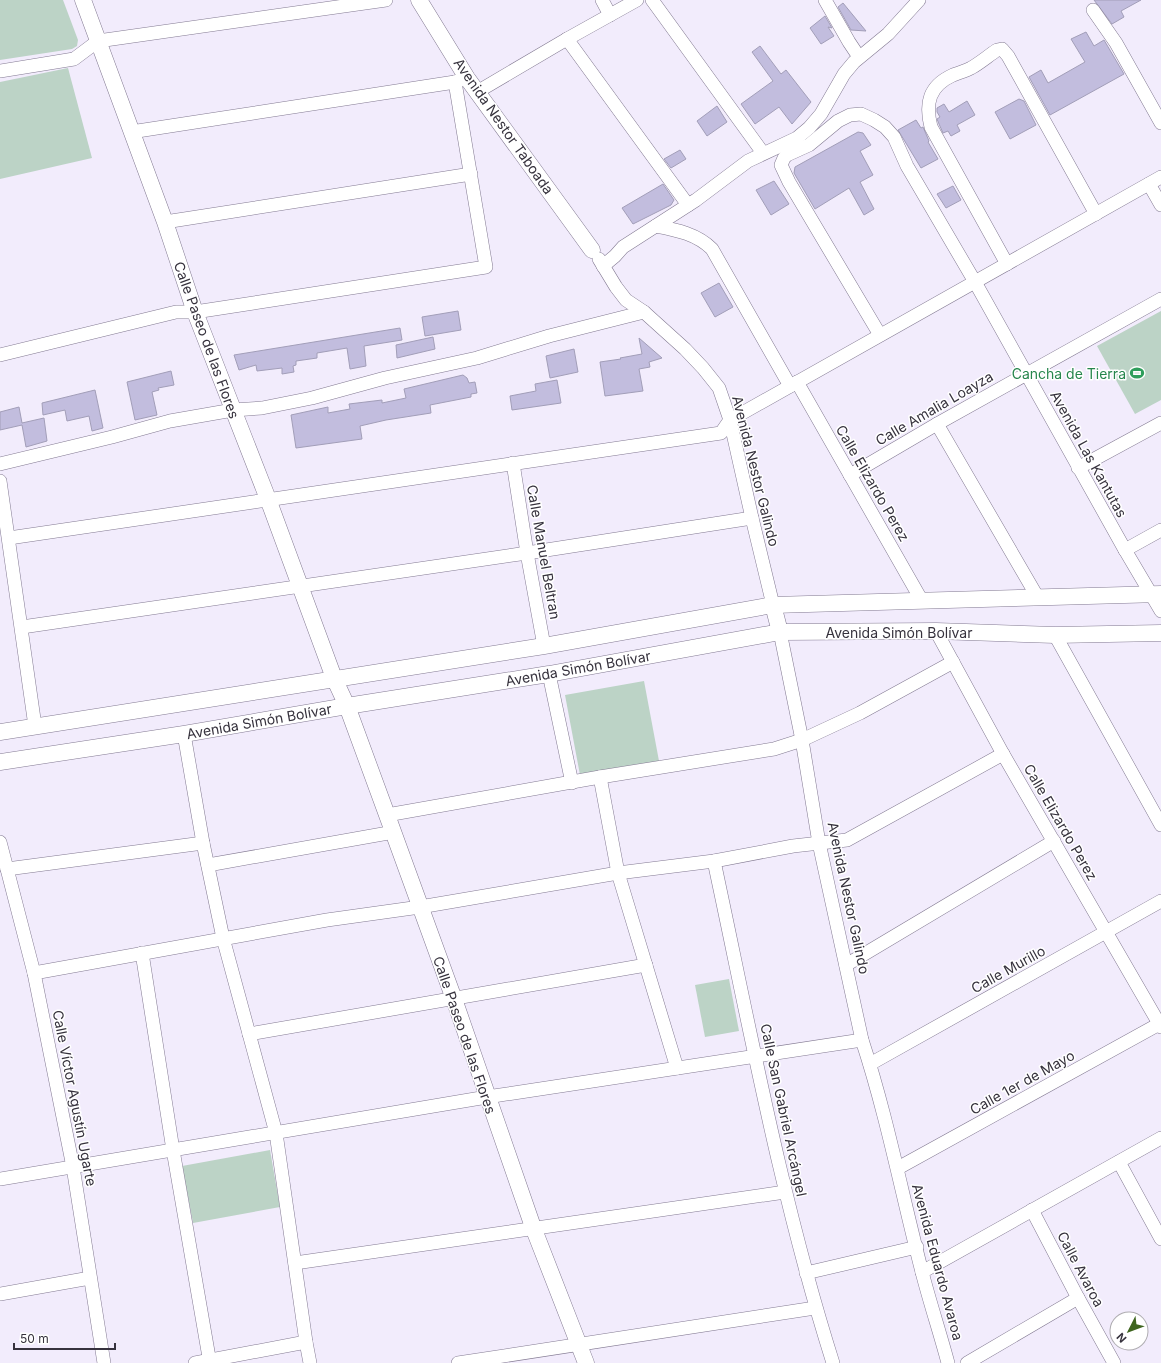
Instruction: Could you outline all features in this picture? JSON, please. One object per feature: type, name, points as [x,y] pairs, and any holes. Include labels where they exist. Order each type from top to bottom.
[{"type":"street","name":"Calle Paseo de las Flores","points":[[83,0],[165,222],[195,312],[268,499],[334,678],[347,706],[388,815],[533,1227],[586,1363]]},
{"type":"street","points":[[0,71],[74,59],[98,40],[386,0]]},
{"type":"street","name":"Avenida Nestor Taboada","points":[[420,0],[461,80],[477,92],[592,250]]},
{"type":"street","points":[[602,0],[610,14]]},
{"type":"street","points":[[477,92],[610,14],[637,0]]},
{"type":"street","points":[[652,0],[763,154]]},
{"type":"street","points":[[825,0],[849,42],[860,57]]},
{"type":"street","points":[[603,266],[623,247],[688,206],[748,161],[797,138],[809,128],[821,114],[844,74],[860,57],[888,34],[919,0]]},
{"type":"street","points":[[1093,10],[1116,43],[1161,123]]},
{"type":"street","points":[[567,39],[688,206]]},
{"type":"street","points":[[1007,264],[930,127],[928,115],[928,105],[931,94],[938,84],[971,68],[997,50],[1002,49],[1008,56],[1096,214]]},
{"type":"street","points":[[0,355],[176,312],[195,312],[486,267],[472,174],[461,80],[131,132]]},
{"type":"street","name":"Avenida Las Kantutas","points":[[880,335],[789,182],[781,165],[782,160],[787,155],[809,145],[838,121],[850,115],[861,114],[874,120],[885,127],[894,137],[907,166],[975,282],[1025,374],[1125,550],[1156,594],[1161,611]]},
{"type":"street","points":[[165,222],[472,174]]},
{"type":"street","points":[[8,538],[721,433],[730,420],[1161,177]]},
{"type":"street","points":[[1149,184],[1161,204]]},
{"type":"street","name":"Calle Elizardo Perez","points":[[656,226],[686,233],[698,238],[712,249],[793,384],[850,475],[922,601]]},
{"type":"street","name":"Avenida Nestor Galindo","points":[[592,250],[626,300],[644,312],[685,349],[719,388],[730,420],[773,605]]},
{"type":"street","name":"Calle Amalia Loayza","points":[[850,475],[1025,374],[1161,299]]},
{"type":"street","points":[[0,464],[105,439],[170,421],[233,410],[262,408],[312,398],[391,376],[477,358],[549,336],[644,312]]},
{"type":"street","points":[[1078,468],[1161,423]]},
{"type":"street","points":[[937,424],[1038,598]]},
{"type":"street","name":"Calle Manuel Beltran","points":[[513,463],[527,553],[544,646]]},
{"type":"street","points":[[0,481],[35,726]]},
{"type":"street","points":[[22,627],[300,587],[752,518]]},
{"type":"street","points":[[1125,550],[1161,530]]},
{"type":"street","name":"Avenida Simón Bolívar","points":[[0,732],[544,646],[773,605],[1156,594]]},
{"type":"street","points":[[773,605],[780,632]]},
{"type":"street","name":"Calle Elizardo Perez","points":[[936,631],[1003,754],[1160,1025]]},
{"type":"street","name":"Avenida Simón Bolívar","points":[[0,762],[184,734],[347,706],[550,674],[780,632],[936,631],[1055,635],[1161,633]]},
{"type":"street","name":"Avenida Nestor Galindo","points":[[780,632],[802,740],[820,843],[862,1040],[870,1064],[898,1168]]},
{"type":"street","points":[[1055,635],[1161,826]]},
{"type":"street","points":[[388,815],[600,777],[774,749],[802,740],[860,713],[953,662]]},
{"type":"street","points":[[550,674],[572,783]]},
{"type":"street","points":[[184,734],[203,843],[223,938],[276,1133],[310,1363]]},
{"type":"street","points":[[34,973],[327,920],[420,907],[618,873],[714,861],[792,846],[847,840],[1003,754]]},
{"type":"street","points":[[600,777],[618,873],[677,1068]]},
{"type":"street","points":[[208,865],[394,832]]},
{"type":"street","points":[[846,965],[1054,841]]},
{"type":"street","name":"Calle Víctor Agustín Ugarte","points":[[0,842],[34,973],[73,1167],[104,1363]]},
{"type":"street","points":[[7,869],[203,843]]},
{"type":"street","name":"Calle San Gabriel Arcángel","points":[[714,861],[785,1192],[815,1308],[833,1363]]},
{"type":"street","name":"Calle Murillo","points":[[870,1064],[1161,901]]},
{"type":"street","points":[[142,953],[173,1150],[210,1362]]},
{"type":"street","points":[[249,1034],[646,965]]},
{"type":"street","name":"Calle 1er de Mayo","points":[[898,1168],[1160,1025]]},
{"type":"street","points":[[0,1179],[487,1097],[862,1040]]},
{"type":"street","points":[[922,1272],[1161,1138]]},
{"type":"street","points":[[1119,1162],[1161,1239]]},
{"type":"street","name":"Avenida Eduardo Avaroa","points":[[898,1168],[922,1272],[948,1363]]},
{"type":"street","points":[[295,1263],[533,1227],[785,1192]]},
{"type":"street","name":"Calle Avaroa","points":[[1032,1210],[1114,1363]]},
{"type":"street","points":[[806,1274],[917,1247]]},
{"type":"street","points":[[0,1294],[90,1278]]},
{"type":"street","points":[[967,1363],[1078,1298]]},
{"type":"street","points":[[458,1363],[815,1308]]},
{"type":"street","points":[[195,1363],[210,1362],[306,1342]]},
{"type":"green space","points":[[0,0],[63,0],[78,40],[77,46],[72,49],[0,60]]},
{"type":"green space","points":[[68,68],[92,158],[0,179],[0,82]]},
{"type":"green space","name":"Cancha de Tierra","points":[[1161,311],[1161,400],[1135,414],[1097,346]]},
{"type":"green space","points":[[644,681],[659,761],[580,775],[565,695]]},
{"type":"green space","points":[[729,979],[739,1031],[705,1037],[695,985]]},
{"type":"green space","points":[[270,1150],[280,1207],[193,1223],[182,1166]]},
{"type":"building","points":[[1094,0],[1141,0],[1121,11],[1124,17],[1112,24]]},
{"type":"building","points":[[843,3],[866,31],[851,30],[838,7]]},
{"type":"building","points":[[825,16],[832,28],[828,27],[834,36],[821,44],[810,28]]},
{"type":"building","points":[[1086,32],[1094,46],[1104,40],[1124,74],[1050,115],[1029,77],[1041,70],[1048,83],[1085,62],[1071,39]]},
{"type":"building","points":[[760,46],[781,74],[786,70],[811,102],[792,124],[779,107],[755,124],[741,104],[773,81],[752,52]]},
{"type":"building","points":[[1019,99],[1024,101],[1036,125],[1010,139],[995,112]]},
{"type":"building","points":[[967,101],[975,115],[957,125],[960,131],[951,136],[948,131],[943,133],[937,119],[940,117],[937,112],[937,108],[944,104],[949,112]]},
{"type":"building","points":[[717,106],[727,122],[707,136],[697,121]]},
{"type":"building","points":[[916,120],[921,128],[923,127],[929,141],[928,142],[938,159],[921,168],[898,130]]},
{"type":"building","points":[[858,132],[863,133],[871,145],[860,151],[873,175],[860,182],[874,209],[864,215],[849,188],[815,209],[794,173],[795,167]]},
{"type":"building","points":[[680,150],[686,159],[671,168],[664,159]]},
{"type":"building","points":[[774,181],[789,204],[771,215],[756,190]]},
{"type":"building","points":[[663,184],[674,200],[671,205],[633,224],[622,208]]},
{"type":"building","points":[[953,186],[961,200],[946,208],[937,194]]},
{"type":"building","points":[[719,283],[733,307],[715,317],[701,293]]},
{"type":"building","points":[[458,311],[461,330],[425,336],[422,317]]},
{"type":"building","points":[[400,328],[402,340],[364,346],[366,366],[350,369],[347,348],[317,353],[317,358],[296,361],[296,365],[293,366],[294,372],[282,374],[282,368],[257,371],[256,365],[239,370],[234,355]]},
{"type":"building","points":[[433,337],[435,349],[397,358],[396,345]]},
{"type":"building","points":[[639,338],[662,358],[649,362],[650,367],[639,369],[643,391],[605,396],[600,362],[642,354]]},
{"type":"building","points":[[574,349],[578,372],[550,378],[546,356]]},
{"type":"building","points":[[171,371],[174,385],[158,388],[159,390],[152,392],[157,415],[135,420],[127,382]]},
{"type":"building","points":[[463,375],[467,378],[469,383],[475,382],[477,393],[471,394],[471,397],[430,405],[431,413],[386,420],[360,426],[362,439],[296,448],[291,415],[328,407],[328,413],[350,409],[349,404],[382,400],[382,403],[406,398],[404,389]]},
{"type":"building","points":[[557,380],[561,403],[512,410],[510,396],[536,391],[535,384]]},
{"type":"building","points":[[95,390],[103,428],[92,431],[89,416],[67,421],[65,410],[43,415],[42,403]]},
{"type":"building","points":[[19,407],[22,423],[44,418],[47,441],[26,447],[22,425],[0,430],[0,412]]},
{"type":"place","name":"Cancha de Tierra","points":[[1137,373]]}]
